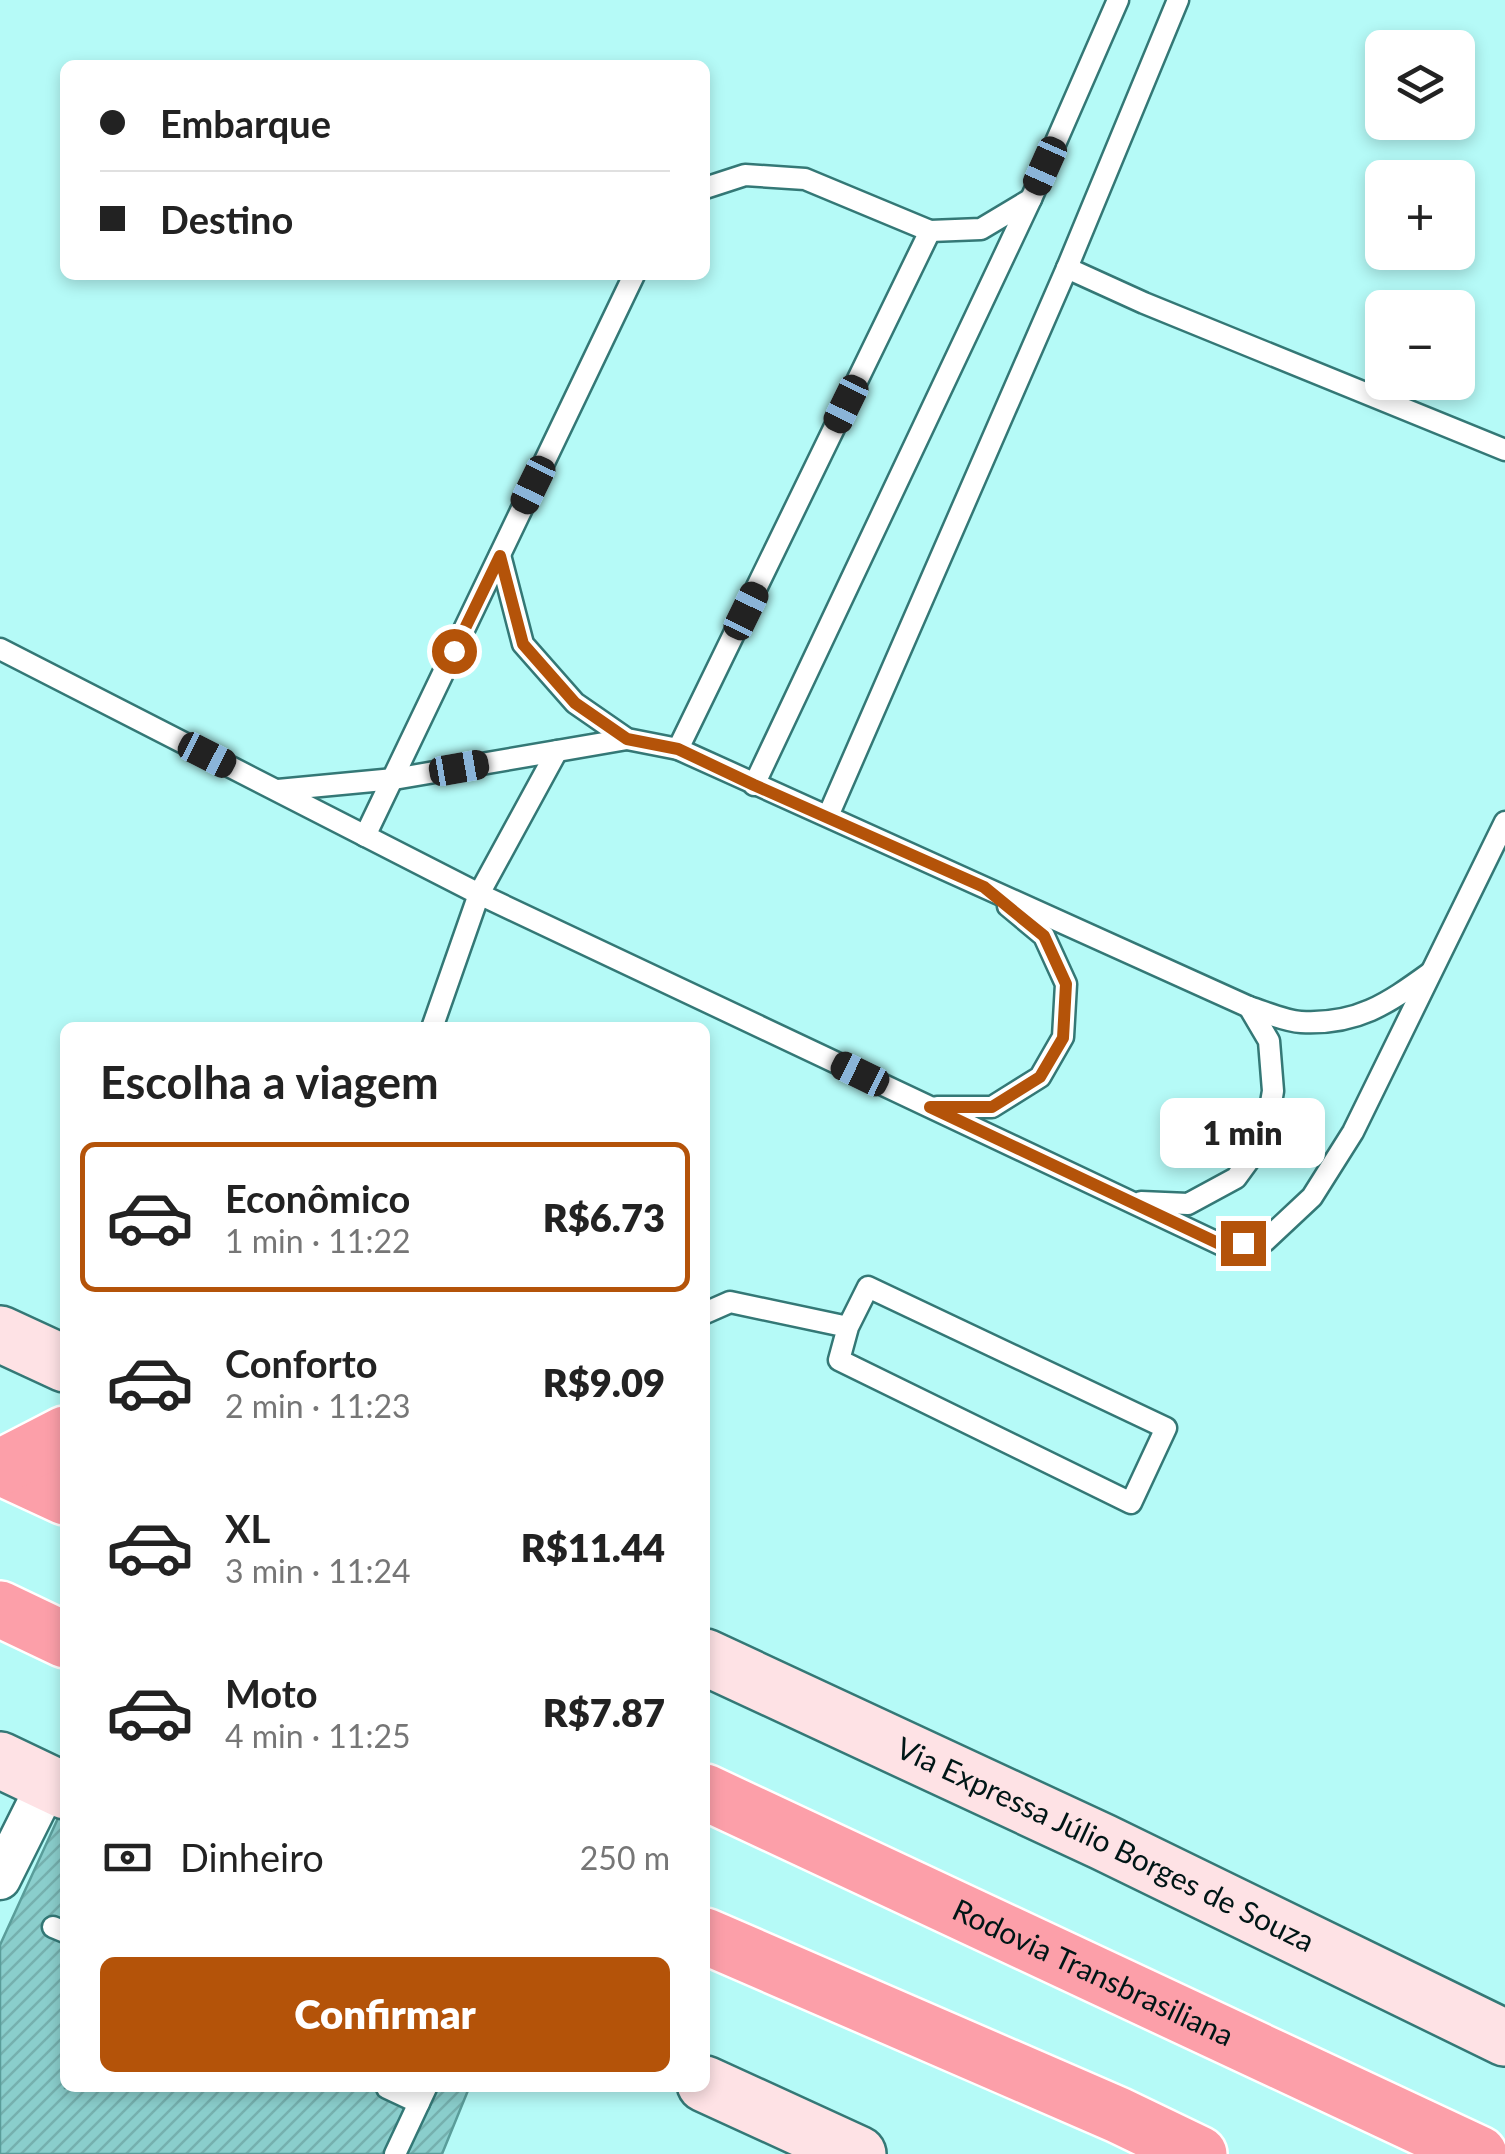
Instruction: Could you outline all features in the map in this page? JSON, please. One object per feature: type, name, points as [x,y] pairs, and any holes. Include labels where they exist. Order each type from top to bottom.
[{"type":"highway","points":[[0,1467],[60,1437]]},
{"type":"highway","points":[[0,1467],[60,1496]]},
{"type":"highway","points":[[0,1610],[60,1638]]},
{"type":"highway","name":"Rodovia Transbrasiliana","points":[[710,1794],[1480,2154]]},
{"type":"highway","points":[[710,1938],[1200,2154]]},
{"type":"main road","points":[[0,1334],[60,1362]]},
{"type":"main road","name":"Via Expressa Júlio Borges de Souza","points":[[710,1660],[1103,1842],[1505,2038]]},
{"type":"main road","points":[[0,1760],[57,1787]]},
{"type":"main road","points":[[710,2086],[858,2154]]},
{"type":"street","points":[[0,1879],[57,1787]]},
{"type":"lane","points":[[754,785],[1031,198],[1118,0]]},
{"type":"lane","points":[[828,816],[1066,268],[1176,1]]},
{"type":"lane","points":[[710,186],[745,176],[805,179],[930,231],[981,229],[1031,198]]},
{"type":"lane","points":[[678,749],[930,231]]},
{"type":"lane","points":[[1066,268],[1505,450]]},
{"type":"lane","points":[[365,836],[632,280]]},
{"type":"lane","points":[[500,556],[523,644],[575,703],[627,739]]},
{"type":"lane","points":[[0,649],[479,894],[1222,1245],[1264,1241],[1312,1197],[1343,1148],[1505,822]]},
{"type":"lane","points":[[276,790],[394,779],[627,739],[678,749],[1248,1007],[1298,1022],[1348,1019],[1388,1004],[1433,971]]},
{"type":"lane","points":[[434,1022],[479,894],[557,751]]},
{"type":"lane","points":[[930,1107],[992,1107],[1040,1077],[1063,1038],[1066,984],[1044,936],[984,887]]},
{"type":"lane","points":[[1129,1201],[1188,1204],[1236,1178],[1265,1138],[1272,1091],[1269,1041],[1248,1007]]},
{"type":"lane","points":[[868,1287],[1166,1428],[1131,1503],[839,1360],[848,1327],[868,1287]]},
{"type":"lane","points":[[710,1292],[730,1302],[848,1327]]},
{"type":"lane","points":[[710,1310],[730,1302]]},
{"type":"lane","points":[[395,2154],[422,2095]]},
{"type":"building","points":[[60,1814],[60,2092],[467,2092],[442,2154],[0,2154],[0,1945]]},
{"type":"route","points":[[454,651],[500,556],[523,644],[575,703],[627,739],[678,749],[984,887],[1044,936],[1066,984],[1063,1038],[1040,1077],[992,1107],[930,1107],[1222,1245],[1243,1243]]}]
